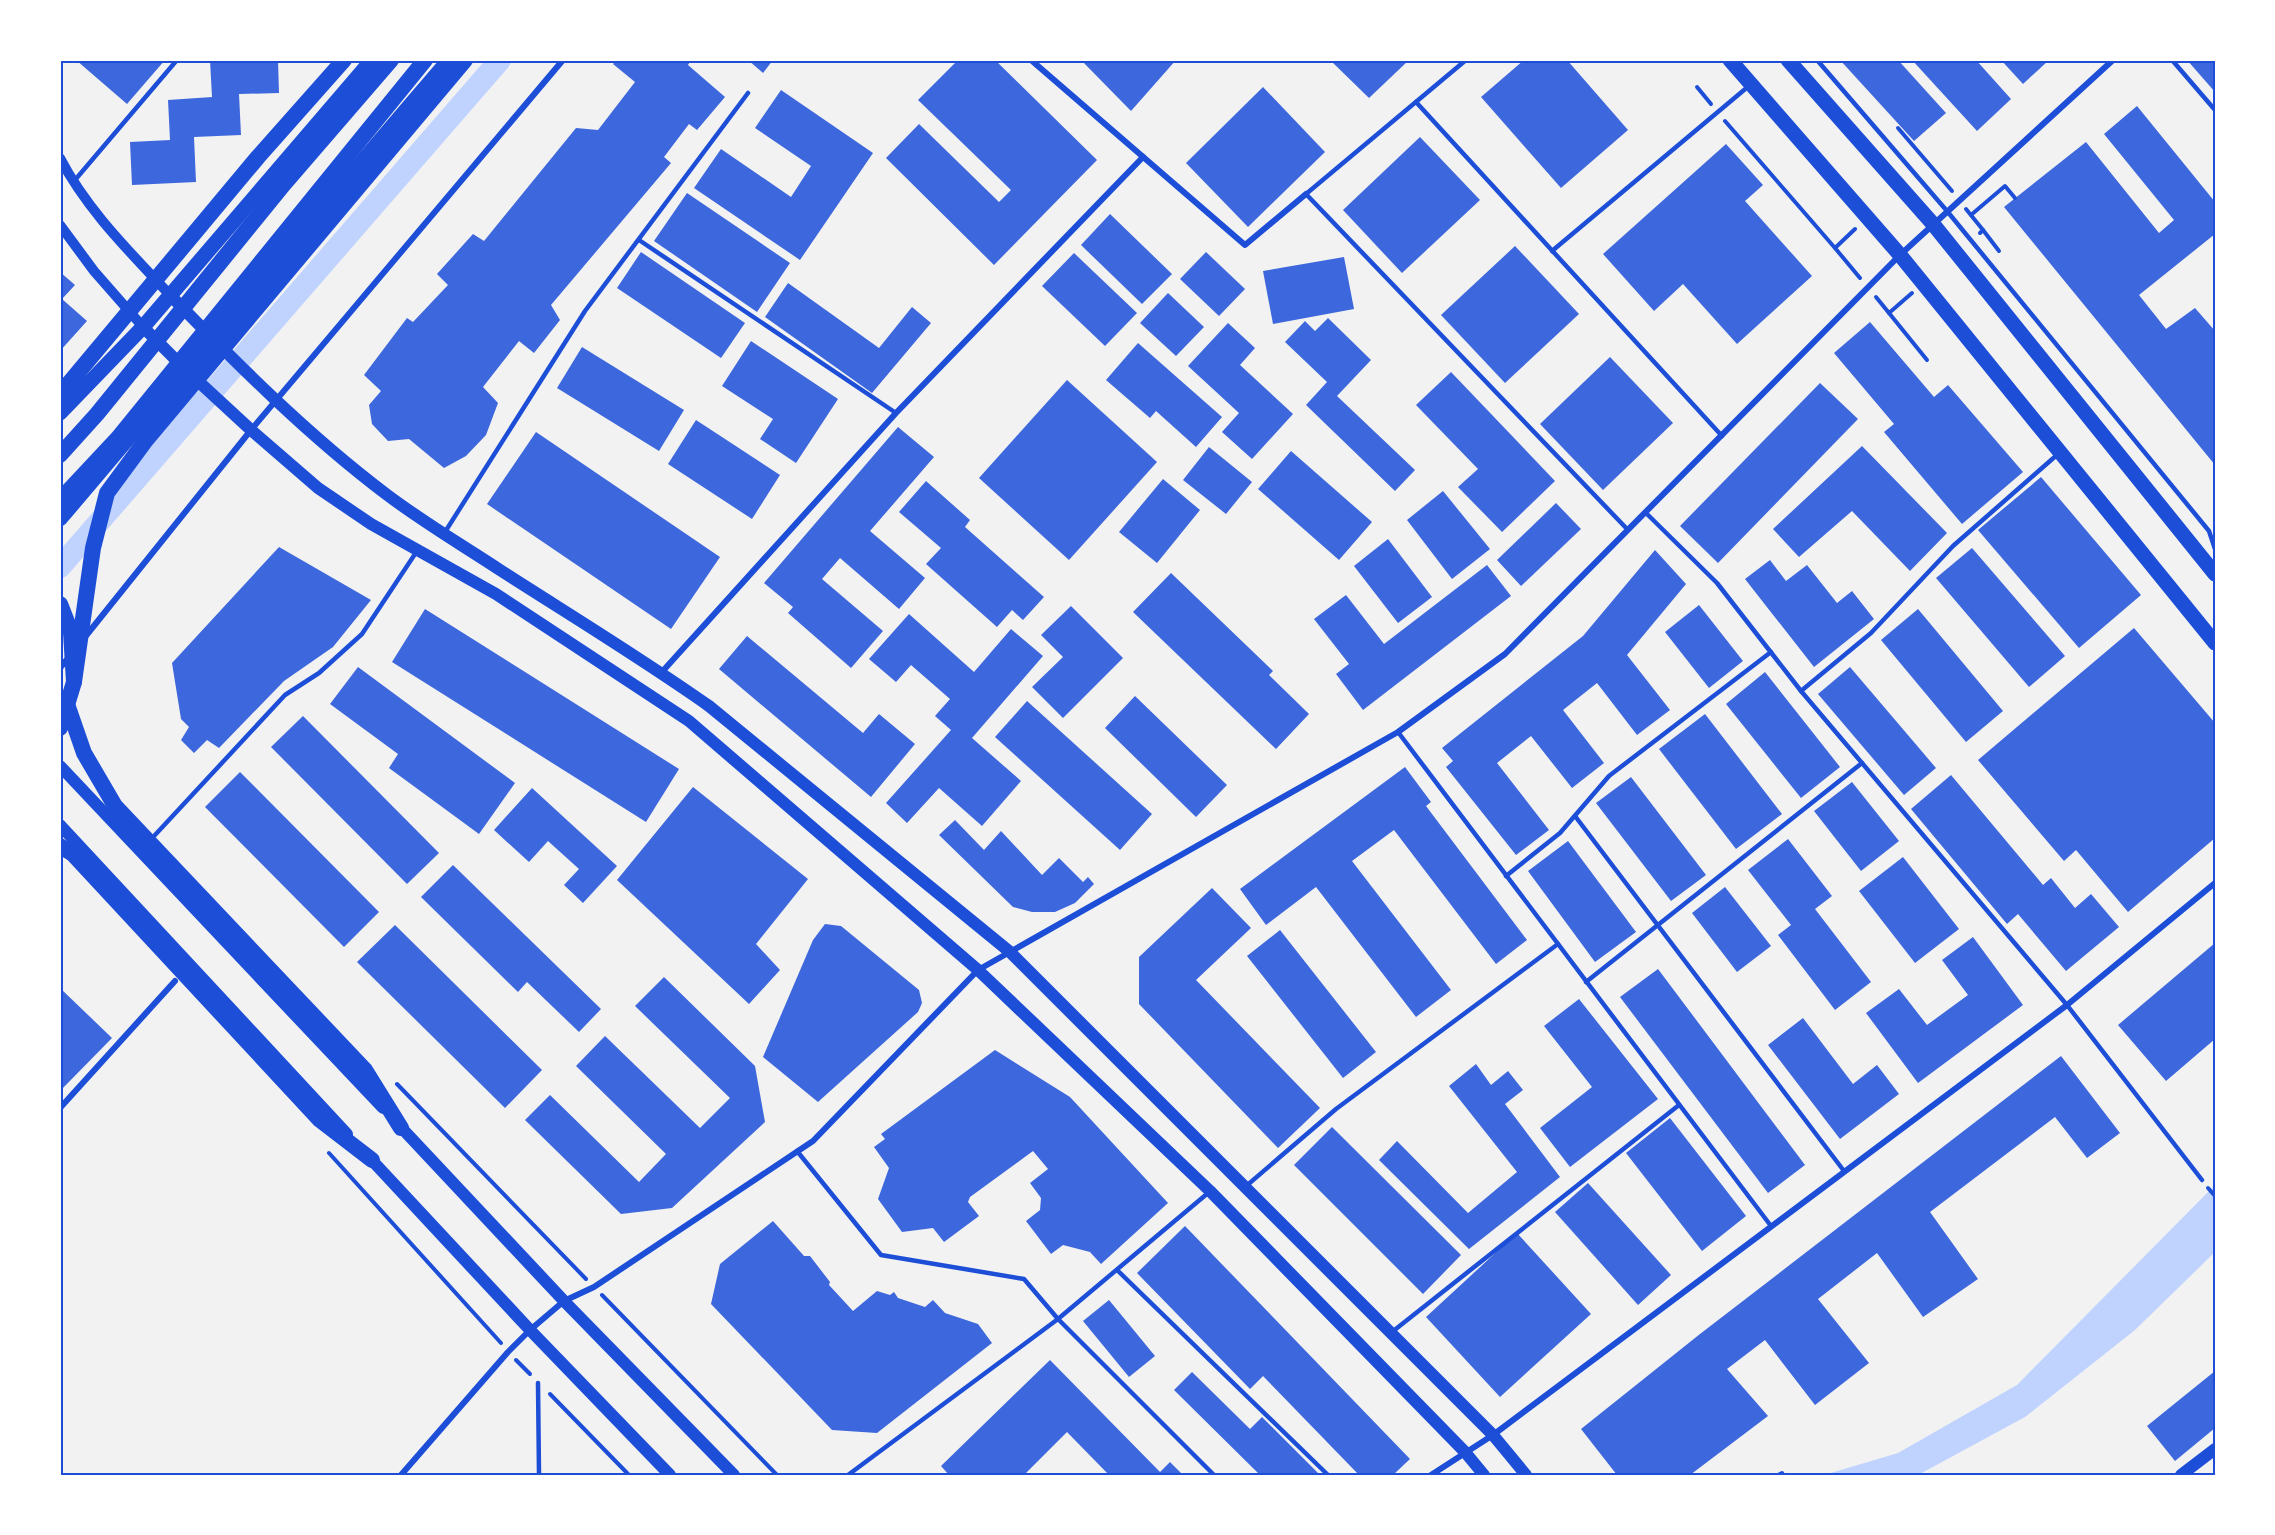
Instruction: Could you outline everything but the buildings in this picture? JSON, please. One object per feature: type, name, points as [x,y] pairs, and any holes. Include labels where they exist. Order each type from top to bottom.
[{"type":"highway","points":[[60,394],[258,158],[344,60]]},
{"type":"highway","points":[[60,455],[97,414],[284,184],[391,60]]},
{"type":"highway","points":[[60,500],[118,438],[425,60]]},
{"type":"highway","points":[[60,728],[74,682],[93,548],[107,493],[146,440],[465,60]]},
{"type":"highway","points":[[60,604],[71,632],[74,682]]},
{"type":"highway","points":[[67,704],[84,753],[116,806],[365,1070],[401,1128]]},
{"type":"highway","points":[[60,846],[73,854],[320,1120],[372,1160]]},
{"type":"main road","points":[[60,414],[143,327],[372,60]]},
{"type":"main road","points":[[60,519],[213,340],[322,207],[449,60]]},
{"type":"main road","points":[[1730,60],[1900,255],[2215,643]]},
{"type":"main road","points":[[1788,60],[1933,224],[2215,573]]},
{"type":"main road","points":[[170,295],[276,401],[330,449],[379,488],[444,534],[709,706],[1010,952],[1493,1435],[1526,1475]]},
{"type":"main road","points":[[143,327],[200,384],[318,488],[371,524],[496,594],[689,721],[978,970],[1210,1191],[1465,1452],[1484,1475]]},
{"type":"main road","points":[[60,766],[564,1301],[734,1475]]},
{"type":"main road","points":[[60,825],[530,1330],[670,1475]]},
{"type":"main road","points":[[2181,1475],[2215,1449]]},
{"type":"street","points":[[60,668],[251,430],[563,60]]},
{"type":"street","points":[[1031,60],[1245,245],[1306,194]]},
{"type":"street","points":[[401,1475],[508,1352],[530,1330],[564,1301],[594,1287],[813,1141],[978,970],[1398,732],[1505,654],[1900,255],[2113,60]]},
{"type":"street","points":[[661,673],[896,413],[1143,157]]},
{"type":"street","points":[[60,158],[73,182],[116,237],[170,295]]},
{"type":"street","points":[[60,225],[94,271],[143,327]]},
{"type":"street","points":[[1431,1475],[1493,1435],[2067,1005],[2215,883]]},
{"type":"street","points":[[60,1108],[175,981]]},
{"type":"lane","points":[[73,182],[177,60]]},
{"type":"lane","points":[[1466,60],[1306,194],[1628,530]]},
{"type":"lane","points":[[1817,60],[1947,211],[2209,531],[2215,549]]},
{"type":"lane","points":[[2172,60],[2215,110]]},
{"type":"lane","points":[[1552,251],[1751,85]]},
{"type":"lane","points":[[444,534],[585,311],[748,93]]},
{"type":"lane","points":[[1416,102],[1722,436]]},
{"type":"lane","points":[[639,240],[896,413]]},
{"type":"lane","points":[[1801,691],[1871,633],[1953,546],[2060,452]]},
{"type":"lane","points":[[1646,513],[1717,583],[1801,691],[2067,1005],[2202,1180]]},
{"type":"lane","points":[[155,835],[285,695],[319,673],[362,634],[419,549]]},
{"type":"lane","points":[[1506,876],[1560,833],[1609,776],[1771,652]]},
{"type":"lane","points":[[1398,732],[1771,1226]]},
{"type":"lane","points":[[1587,982],[1862,763]]},
{"type":"lane","points":[[1575,816],[1844,1171]]},
{"type":"lane","points":[[1245,1188],[1336,1109],[1558,944]]},
{"type":"lane","points":[[1390,1333],[1679,1105]]},
{"type":"lane","points":[[797,1151],[881,1255],[1024,1279],[1058,1319],[1214,1475]]},
{"type":"lane","points":[[848,1475],[1058,1319],[1210,1191]]},
{"type":"lane","points":[[1117,1270],[1328,1475]]},
{"type":"lane","points":[[538,1383],[539,1475]]},
{"type":"path","points":[[1898,128],[1928,160]]},
{"type":"path","points":[[1734,132],[1834,248]]},
{"type":"path","points":[[1971,215],[2005,186],[2015,198]]},
{"type":"path","points":[[1889,313],[1927,360]]},
{"type":"path","points":[[395,1082],[777,1475]]},
{"type":"path","points":[[326,1149],[508,1352],[629,1475]]},
{"type":"water","points":[[2215,1185],[2215,1252],[2135,1330],[2025,1417],[1918,1475],[1824,1475],[1898,1453],[2017,1385]]},
{"type":"waterway","points":[[60,567],[500,60]]}]
